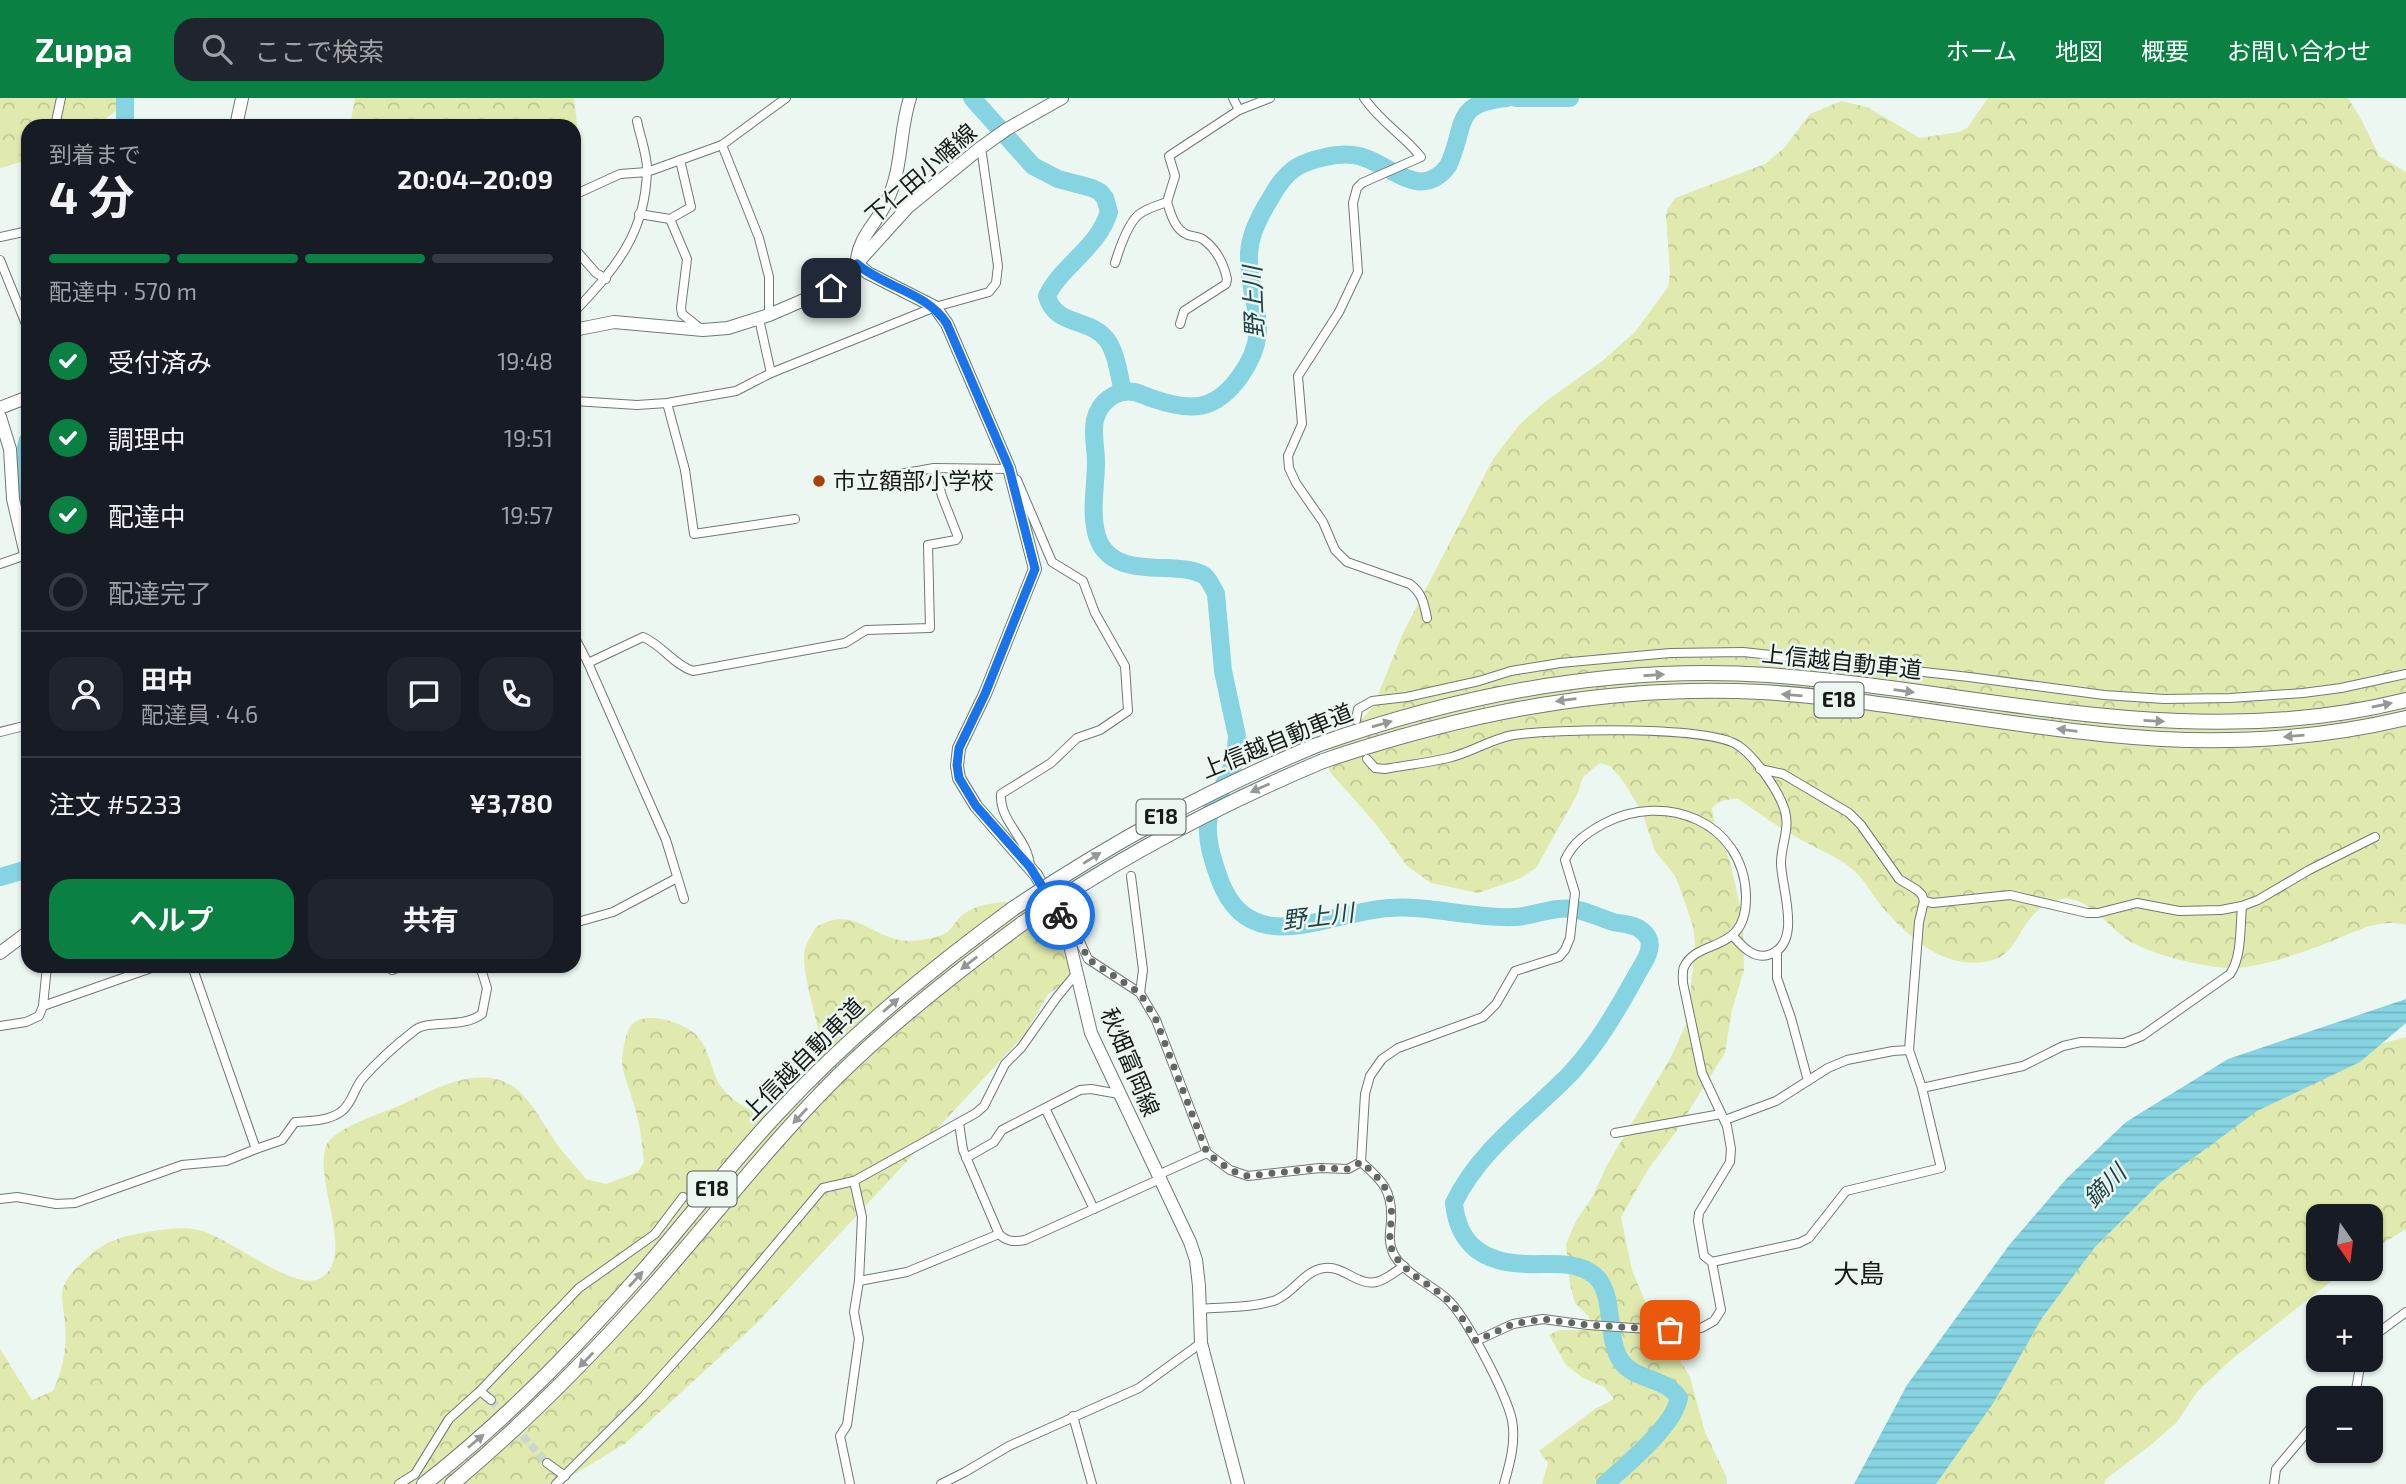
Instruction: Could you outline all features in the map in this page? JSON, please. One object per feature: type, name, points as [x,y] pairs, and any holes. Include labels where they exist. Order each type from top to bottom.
[{"type":"highway","name":"上信越自動車道","points":[[424,1484],[489,1430],[556,1366],[644,1270],[778,1112],[827,1063],[916,983],[1014,908],[1107,848],[1218,788],[1317,745],[1404,717],[1506,693],[1558,684],[1664,674],[1714,673],[1817,679],[2066,713],[2165,722],[2261,721],[2309,717],[2406,700]]},
{"type":"highway","name":"上信越自動車道","points":[[453,1484],[542,1405],[601,1345],[796,1121],[839,1075],[926,996],[1024,922],[1080,884],[1166,833],[1323,761],[1413,732],[1507,710],[1559,701],[1660,691],[1800,696],[2062,730],[2163,739],[2263,739],[2361,727],[2406,718]]},
{"type":"main road","points":[[238,119],[242,98]]},
{"type":"main road","points":[[911,98],[895,182],[886,204],[865,235],[857,264],[868,273],[934,307]]},
{"type":"main road","name":"下仁田小幡線","points":[[581,329],[614,322],[703,330],[728,328],[764,317],[831,288],[857,264],[908,207],[984,145],[1062,98]]},
{"type":"main road","name":"秋畑富岡線","points":[[934,307],[947,324],[1009,468],[1035,569],[985,694],[959,748],[959,778],[976,806],[1030,867],[1068,932],[1091,1033],[1190,1242],[1196,1260],[1201,1343],[1238,1484]]},
{"type":"main road","points":[[0,408],[21,400]]},
{"type":"main road","points":[[0,417],[10,449],[13,499],[21,533]]},
{"type":"main road","points":[[0,953],[21,937]]},
{"type":"street","points":[[56,119],[61,98]]},
{"type":"street","points":[[581,192],[620,174],[647,172],[722,145],[786,98]]},
{"type":"street","points":[[1233,98],[1239,110]]},
{"type":"street","points":[[1180,324],[1184,311],[1226,284],[1227,279],[1217,253],[1203,239],[1179,229],[1172,218],[1167,202],[1175,176],[1169,156],[1239,110],[1270,98]]},
{"type":"street","points":[[1364,98],[1382,122],[1422,157],[1362,183],[1357,188],[1353,203],[1359,272],[1339,312],[1298,376],[1302,424],[1288,456],[1289,468],[1323,522],[1340,558],[1410,584],[1422,597],[1427,618]]},
{"type":"street","points":[[581,305],[606,279],[632,239],[647,172],[637,121]]},
{"type":"street","points":[[722,145],[760,238],[769,277],[764,317],[771,373]]},
{"type":"street","points":[[581,401],[637,405],[667,403],[736,391],[771,373],[934,307],[989,292],[998,275],[982,153],[984,145]]},
{"type":"street","points":[[639,214],[670,219],[691,207],[680,160]]},
{"type":"street","points":[[1115,263],[1121,244],[1136,216],[1167,202]]},
{"type":"street","points":[[670,219],[687,259],[682,314],[703,330]]},
{"type":"street","points":[[0,237],[21,232]]},
{"type":"street","points":[[581,256],[606,279]]},
{"type":"street","points":[[0,260],[2,273],[21,314]]},
{"type":"street","points":[[667,403],[685,470],[694,534],[795,519]]},
{"type":"street","points":[[588,663],[643,637],[684,668],[693,671],[845,643],[866,630],[930,628],[928,544],[956,540],[958,537],[934,468]]},
{"type":"street","points":[[883,477],[934,468],[1009,468],[1014,472],[1052,562],[1083,581],[1095,613],[1125,666],[1127,713],[1100,730],[1077,738],[1051,762],[1001,794],[1000,803],[1029,854],[1030,867]]},
{"type":"street","points":[[0,564],[21,560]]},
{"type":"street","points":[[581,650],[666,840],[684,899]]},
{"type":"street","points":[[1356,720],[1357,709],[1372,701],[1419,695],[1511,671],[1560,663],[1670,653],[1742,652],[1956,675],[2104,695],[2164,699],[2303,693],[2406,674]]},
{"type":"street","points":[[0,732],[21,727]]},
{"type":"street","points":[[1367,760],[1375,768],[1385,769],[1449,758],[1511,735],[1552,731],[1670,732],[1721,739],[1740,746],[1760,769],[1782,804],[1786,818],[1781,867],[1789,922],[1787,933],[1777,951],[1777,978],[1808,1081]]},
{"type":"street","points":[[1712,1262],[1799,1243],[1809,1238],[1846,1191],[1941,1168],[1923,1088],[1909,1050],[1917,935],[1924,901],[1917,890],[1899,879],[1861,825],[1849,813],[1783,775],[1760,769]]},
{"type":"street","points":[[1361,1162],[1365,1094],[1370,1076],[1382,1059],[1398,1048],[1483,1017],[1496,1004],[1515,971],[1559,957],[1570,938],[1575,893],[1565,860],[1571,848],[1588,832],[1609,821],[1645,811],[1662,810],[1683,814],[1713,828],[1727,841],[1740,864],[1745,884],[1741,920],[1733,936],[1697,953],[1684,967],[1683,983],[1702,1073],[1723,1117],[1731,1149],[1730,1162],[1702,1206],[1698,1221],[1704,1256],[1712,1262],[1722,1306],[1719,1315],[1701,1328],[1686,1331],[1588,1325],[1556,1320],[1525,1322],[1513,1324],[1476,1341]]},
{"type":"street","points":[[1924,901],[1933,903],[2010,895],[2087,913],[2098,913],[2137,903],[2179,911],[2221,910],[2258,900],[2309,870],[2375,837]]},
{"type":"street","points":[[1131,876],[1143,970],[1140,993]]},
{"type":"street","points":[[581,921],[613,912],[677,878]]},
{"type":"street","points":[[1923,1088],[2023,1066],[2063,1046],[2081,1042],[2124,1043],[2141,1035],[2230,974],[2234,968],[2242,906]]},
{"type":"street","points":[[1068,932],[1075,930],[1088,959],[1140,993],[1156,1020],[1207,1153],[1230,1170],[1248,1176],[1320,1168],[1348,1169],[1361,1162]]},
{"type":"street","points":[[1733,936],[1757,956],[1767,956],[1777,951]]},
{"type":"street","points":[[0,1026],[26,1022],[40,1016],[46,973]]},
{"type":"street","points":[[43,1006],[137,973]]},
{"type":"street","points":[[194,973],[256,1149]]},
{"type":"street","points":[[0,1199],[17,1197],[56,1204],[75,1203],[182,1165],[226,1161],[282,1140],[295,1122],[319,1120],[341,1113],[364,1077],[418,1028],[472,1021],[482,1014],[487,988],[482,973]]},
{"type":"street","points":[[556,1484],[651,1388],[714,1318],[823,1188],[855,1181],[959,1123],[984,1106],[1005,1064],[1021,1048],[1076,974]]},
{"type":"street","points":[[1615,1133],[1723,1117],[1776,1101],[1828,1068],[1847,1060],[1909,1050]]},
{"type":"street","points":[[966,1158],[995,1142],[1002,1130],[1080,1090],[1091,1089],[1119,1094]]},
{"type":"street","points":[[1045,1108],[1094,1209]]},
{"type":"street","points":[[959,1123],[959,1137],[966,1158],[999,1234],[1005,1240],[1017,1242],[1094,1209],[1207,1153]]},
{"type":"street","points":[[1361,1162],[1381,1179],[1387,1192],[1391,1219],[1389,1237],[1394,1254],[1404,1266],[1447,1299],[1460,1313],[1507,1404],[1512,1421],[1511,1458],[1504,1484]]},
{"type":"street","points":[[850,1484],[840,1436],[847,1425],[859,1339],[854,1312],[859,1281],[862,1217],[855,1181]]},
{"type":"street","points":[[399,1484],[415,1474],[449,1419],[480,1391],[579,1288],[655,1234],[683,1197]]},
{"type":"street","points":[[859,1281],[907,1272],[999,1234]]},
{"type":"street","points":[[1201,1309],[1257,1304],[1277,1299],[1311,1272],[1324,1268],[1339,1269],[1362,1281],[1376,1282],[1404,1266]]},
{"type":"street","points":[[2383,1329],[2406,1312]]},
{"type":"street","points":[[941,1484],[1009,1446],[1139,1388],[1201,1343]]},
{"type":"street","points":[[480,1391],[491,1400]]},
{"type":"street","points":[[1073,1416],[1092,1484]]},
{"type":"street","points":[[2274,1484],[2276,1469],[2306,1433]]},
{"type":"street","points":[[547,1462],[565,1476]]},
{"type":"green space","points":[[0,98],[133,98],[105,119],[21,119],[21,162],[0,168]]},
{"type":"green space","points":[[355,98],[574,98],[576,119],[351,119]]},
{"type":"green space","points":[[1988,98],[2348,98],[2379,156],[2406,172],[2406,925],[2376,925],[2285,958],[2226,968],[2180,960],[2136,945],[2087,906],[2065,898],[2044,906],[2035,913],[2002,956],[1977,963],[1961,962],[1932,951],[1907,932],[1880,904],[1861,878],[1844,863],[1788,833],[1738,799],[1718,803],[1712,808],[1715,826],[1730,861],[1743,919],[1744,970],[1732,1010],[1725,1053],[1673,1136],[1649,1168],[1621,1217],[1632,1270],[1647,1306],[1655,1308],[1666,1323],[1681,1362],[1690,1377],[1705,1432],[1726,1476],[1727,1484],[1542,1484],[1548,1463],[1539,1451],[1595,1409],[1614,1399],[1604,1387],[1583,1378],[1566,1365],[1549,1335],[1559,1330],[1590,1330],[1589,1317],[1575,1303],[1566,1244],[1607,1165],[1671,1057],[1688,1020],[1695,943],[1693,926],[1676,877],[1655,851],[1642,812],[1621,778],[1610,766],[1600,763],[1583,777],[1577,795],[1536,868],[1519,879],[1478,893],[1431,883],[1407,866],[1375,823],[1329,771],[1331,746],[1373,707],[1403,633],[1493,459],[1519,425],[1546,401],[1601,362],[1635,332],[1668,287],[1670,273],[1666,215],[1675,198],[1765,164],[1785,147],[1810,114],[1841,101],[1867,107],[1920,138],[1959,132],[1967,128]]},
{"type":"green space","points":[[1018,901],[1051,912],[1066,928],[1080,961],[1068,983],[1048,994],[1026,1033],[757,1323],[626,1443],[558,1484],[0,1484],[0,1349],[32,1400],[53,1391],[65,1350],[63,1288],[74,1270],[101,1247],[135,1234],[170,1229],[199,1230],[293,1278],[307,1281],[319,1279],[330,1269],[335,1254],[324,1159],[331,1138],[356,1123],[430,1091],[454,1082],[476,1078],[507,1083],[519,1092],[586,1179],[606,1184],[638,1172],[644,1162],[641,1138],[622,1063],[627,1035],[636,1022],[643,1019],[662,1019],[688,1029],[703,1043],[717,1080],[729,1095],[746,1108],[758,1112],[782,1110],[804,1099],[815,1085],[820,1069],[821,1051],[804,956],[806,945],[816,927],[842,919],[895,939],[922,940],[946,933],[962,915],[977,907]]},
{"type":"green space","points":[[2406,1037],[2406,1229],[2384,1243],[2384,1204],[2306,1204],[2306,1281],[2332,1281],[2314,1295],[2306,1295],[2306,1301],[2231,1360],[2197,1392],[2177,1422],[2106,1479],[2104,1484],[1912,1484],[2097,1190],[2380,1044]]},
{"type":"water","name":"鏑川","points":[[2406,999],[2406,1023],[2360,1062],[2257,1111],[2162,1181],[2095,1247],[2042,1318],[1994,1402],[1936,1484],[1854,1484],[1907,1385],[2010,1244],[2067,1178],[2126,1122],[2228,1059]]},
{"type":"waterway","points":[[125,98],[125,119]]},
{"type":"waterway","points":[[972,98],[1033,166],[1058,179],[1092,188],[1105,198],[1109,212],[1104,225],[1089,246],[1061,275],[1047,296],[1057,313],[1092,328],[1107,340],[1115,358],[1123,392]]},
{"type":"waterway","name":"野上川","points":[[1507,98],[1477,105],[1469,111],[1448,166],[1437,177],[1425,181],[1413,180],[1378,163],[1353,155],[1309,161],[1289,173],[1263,212],[1253,232],[1250,246],[1249,271],[1258,328],[1251,358],[1232,387],[1213,402],[1192,407],[1180,406],[1127,392],[1114,395],[1104,403],[1094,425],[1094,518],[1097,536],[1105,551],[1117,560],[1131,565],[1194,571],[1205,576],[1216,594],[1223,671],[1237,736],[1235,761],[1209,816],[1209,840],[1219,878],[1232,904],[1249,919],[1269,925],[1292,926],[1389,908],[1420,908],[1499,917],[1566,908],[1635,927],[1648,938],[1650,945],[1645,960],[1589,1052],[1570,1074],[1491,1150],[1477,1166],[1454,1203],[1461,1230],[1467,1240],[1486,1255],[1511,1263],[1570,1265],[1594,1275],[1605,1292],[1613,1340],[1621,1361],[1634,1372],[1666,1386],[1679,1398],[1675,1409],[1659,1432],[1605,1484]]},
{"type":"waterway","name":"野上川","points":[[1516,98],[1570,98]]},
{"type":"waterway","points":[[0,877],[21,871]]},
{"type":"tunnel","points":[[491,1400],[547,1463]]},
{"type":"way so far","points":[[1060,915],[1068,932],[1075,930],[1088,959],[1140,993],[1156,1020],[1207,1153],[1230,1170],[1248,1176],[1320,1168],[1348,1169],[1361,1162],[1381,1179],[1387,1192],[1391,1219],[1389,1237],[1394,1254],[1404,1266],[1447,1299],[1460,1313],[1476,1341],[1513,1324],[1543,1319],[1670,1330]]},
{"type":"place","name":"市立額部小学校","points":[[819,481]]},
{"type":"district","name":"大島","points":[[1859,1274]]},
{"type":"route","points":[[831,288],[857,264],[868,273],[934,307],[941,314],[1009,468],[1035,569],[985,694],[959,748],[957,765],[959,778],[976,806],[1030,867],[1060,915]]}]
